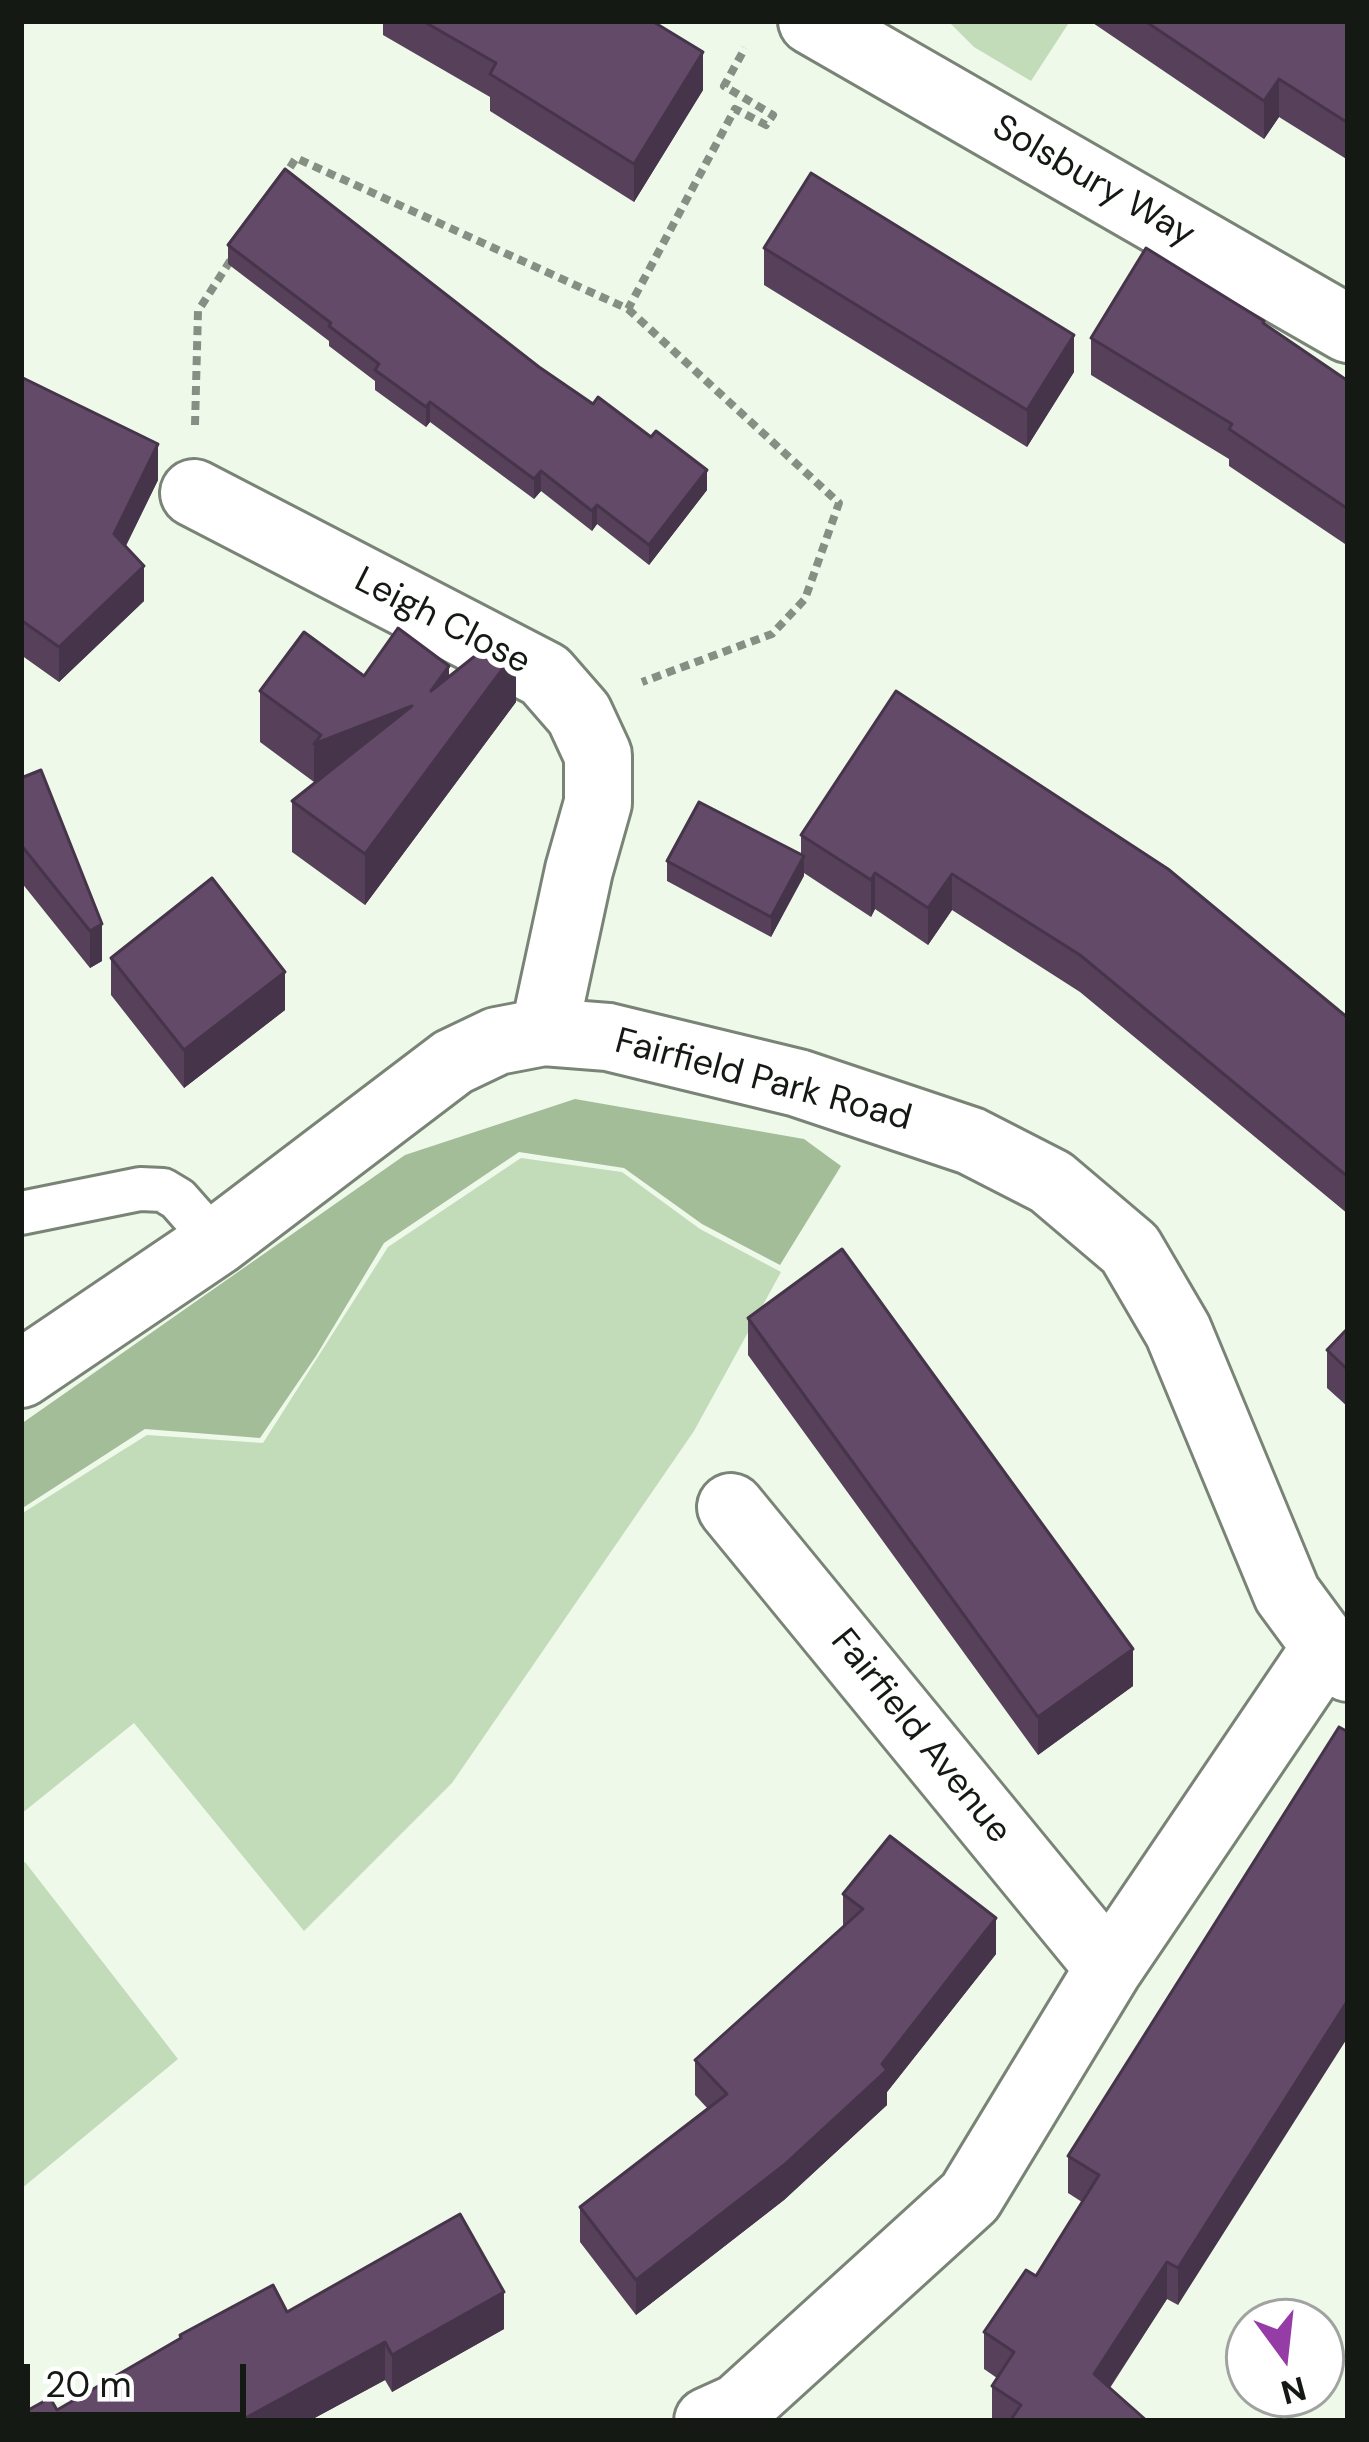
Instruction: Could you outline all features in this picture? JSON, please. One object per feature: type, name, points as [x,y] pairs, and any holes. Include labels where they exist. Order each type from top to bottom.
[{"type":"street","name":"Solsbury Way","points":[[832,26],[1348,329]]},
{"type":"street","name":"Leigh Close","points":[[194,493],[545,675],[579,714],[598,755],[598,803],[544,1032]]},
{"type":"street","name":"Fairfield Park Road","points":[[21,1374],[216,1243],[453,1062],[497,1041],[544,1032],[608,1037],[798,1083],[971,1141],[1051,1182],[1130,1249],[1178,1330],[1287,1594],[1337,1658]]},
{"type":"street","name":"Fairfield Avenue","points":[[731,1507],[1109,1968]]},
{"type":"street","points":[[732,2416],[970,2197],[1109,1968],[1337,1658]]},
{"type":"lane","points":[[21,1214],[140,1189],[163,1190],[178,1199],[216,1243]]},
{"type":"path","points":[[628,309],[735,110],[766,125],[773,115],[724,86],[745,47]]},
{"type":"path","points":[[272,196],[296,158],[628,309],[839,503],[805,599],[772,634],[633,686],[579,714]]},
{"type":"path","points":[[194,493],[198,311],[235,254]]},
{"type":"green space","points":[[948,21],[1070,21],[1031,81],[974,47]]},
{"type":"green space","points":[[575,1099],[804,1139],[841,1166],[780,1265],[702,1224],[624,1168],[519,1152],[384,1243],[260,1438],[145,1429],[21,1509],[21,1424],[405,1155]]},
{"type":"green space","points":[[521,1158],[622,1172],[700,1229],[781,1272],[694,1431],[452,1783],[304,1931],[134,1723],[21,1814],[21,1514],[147,1435],[263,1443],[388,1247]]},
{"type":"green space","points":[[25,1862],[178,2059],[21,2189],[21,1864]]},
{"type":"building","points":[[423,21],[652,21],[703,52],[634,164],[490,74],[496,63]]},
{"type":"building","points":[[1145,21],[1348,21],[1348,123],[1279,79],[1264,101]]},
{"type":"building","points":[[285,169],[539,367],[593,404],[598,397],[651,437],[656,431],[707,470],[649,545],[597,505],[592,511],[541,471],[534,479],[430,402],[426,407],[375,370],[379,364],[331,323],[228,245]]},
{"type":"building","points":[[811,173],[1074,335],[1027,410],[764,248]]},
{"type":"building","points":[[1146,248],[1264,321],[1348,381],[1348,509],[1229,429],[1232,424],[1091,338]]},
{"type":"building","points":[[21,377],[158,444],[114,534],[144,566],[59,647],[21,620]]},
{"type":"building","points":[[398,628],[449,666],[431,691],[495,640],[516,651],[365,854],[292,801],[412,706],[314,744],[321,735],[260,691],[304,632],[364,676]]},
{"type":"building","points":[[896,691],[1168,869],[1348,1018],[1348,1177],[1080,955],[952,874],[928,908],[875,873],[871,880],[801,835]]},
{"type":"building","points":[[41,770],[102,924],[90,931],[21,845],[21,778]]},
{"type":"building","points":[[699,802],[804,856],[771,917],[667,861]]},
{"type":"building","points":[[212,878],[285,972],[184,1050],[111,958]]},
{"type":"building","points":[[842,1249],[1133,1649],[1038,1717],[748,1318]]},
{"type":"building","points":[[1348,1328],[1348,1370],[1327,1350]]},
{"type":"building","points":[[1339,1727],[1348,1732],[1348,2000],[1178,2268],[1167,2262],[1094,2374],[1147,2421],[1010,2421],[1021,2405],[992,2386],[1014,2352],[984,2332],[1026,2270],[1036,2276],[1099,2175],[1068,2156]]},
{"type":"building","points":[[890,1836],[996,1918],[882,2064],[887,2070],[784,2165],[636,2280],[580,2207],[727,2094],[695,2060],[863,1909],[843,1894]]},
{"type":"building","points":[[460,2214],[504,2292],[392,2355],[385,2342],[240,2421],[226,2417],[219,2421],[21,2421],[21,2414],[50,2398],[57,2410],[273,2285],[287,2312]]}]
